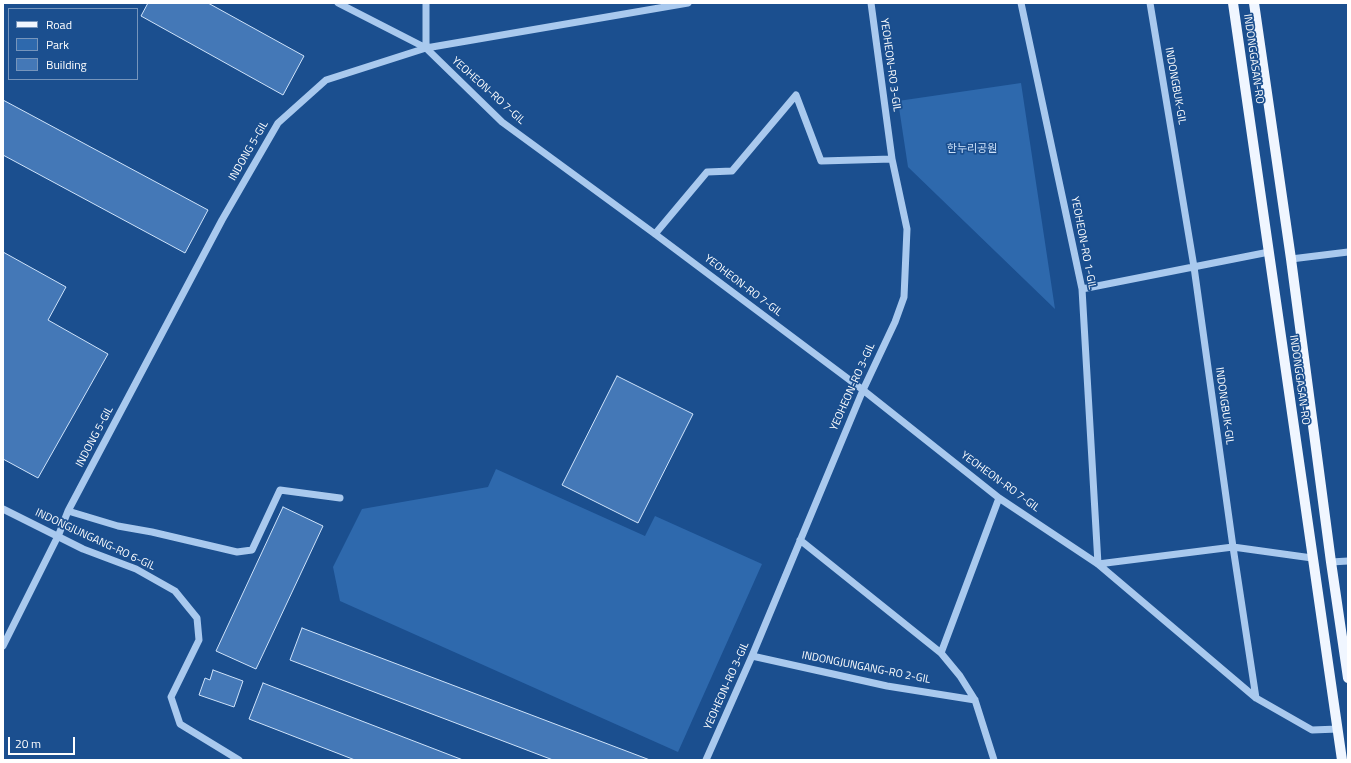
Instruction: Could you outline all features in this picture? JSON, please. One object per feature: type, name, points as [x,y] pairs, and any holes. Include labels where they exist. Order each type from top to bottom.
[{"type":"main road","name":"INDONGGASAN-RO","points":[[1233,3],[1342,760]]},
{"type":"main road","name":"INDONGGASAN-RO","points":[[1254,3],[1291,259],[1331,562],[1344,624],[1348,678]]},
{"type":"street","name":"YEOHEON-RO 7-GIL","points":[[338,3],[426,48],[502,122],[655,234],[863,390],[999,498],[1098,564],[1256,698],[1312,730],[1338,729]]},
{"type":"street","points":[[426,3],[426,48]]},
{"type":"street","name":"INDONG 5-GIL","points":[[3,646],[58,537],[68,511],[222,220],[278,123],[326,80],[426,48],[688,3]]},
{"type":"street","name":"YEOHEON-RO 3-GIL","points":[[706,760],[752,656],[863,390],[895,322],[904,297],[907,229],[892,159],[870,3]]},
{"type":"street","name":"YEOHEON-RO 1-GIL","points":[[1021,3],[1082,289],[1098,564]]},
{"type":"street","name":"INDONGBUK-GIL","points":[[1150,3],[1194,267],[1233,547],[1256,698]]},
{"type":"street","points":[[655,234],[707,172],[732,171],[796,95],[821,161],[892,159]]},
{"type":"street","points":[[1082,289],[1268,252]]},
{"type":"street","points":[[1291,259],[1348,252]]},
{"type":"street","points":[[68,511],[118,526],[152,532],[237,552],[252,550],[280,490],[340,498]]},
{"type":"street","points":[[941,653],[999,498]]},
{"type":"street","name":"INDONGJUNGANG-RO 6-GIL","points":[[3,509],[83,549],[136,569],[175,591],[197,618],[199,640],[171,698],[180,724],[239,760]]},
{"type":"street","points":[[800,540],[941,653],[960,676],[976,700],[994,760]]},
{"type":"street","points":[[1098,564],[1233,547],[1312,558]]},
{"type":"street","points":[[1331,562],[1348,561]]},
{"type":"street","name":"INDONGJUNGANG-RO 2-GIL","points":[[752,656],[887,686],[976,700]]},
{"type":"green space","name":"한누리공원","points":[[1021,83],[1055,309],[908,167],[898,101]]},
{"type":"green space","points":[[496,469],[645,536],[655,516],[762,564],[678,752],[340,601],[333,567],[362,509],[488,487]]},
{"type":"building","points":[[148,3],[208,3],[304,56],[283,95],[141,16]]},
{"type":"building","points":[[3,100],[208,210],[185,253],[3,155]]},
{"type":"building","points":[[3,252],[66,287],[48,320],[108,354],[38,478],[3,459]]},
{"type":"building","points":[[617,376],[693,414],[638,523],[562,485]]},
{"type":"building","points":[[283,507],[323,526],[256,669],[216,651]]},
{"type":"building","points":[[302,628],[650,760],[553,760],[290,660]]},
{"type":"building","points":[[213,670],[243,681],[234,707],[199,695],[205,678],[210,680]]},
{"type":"building","points":[[263,683],[463,760],[355,760],[249,719]]}]
